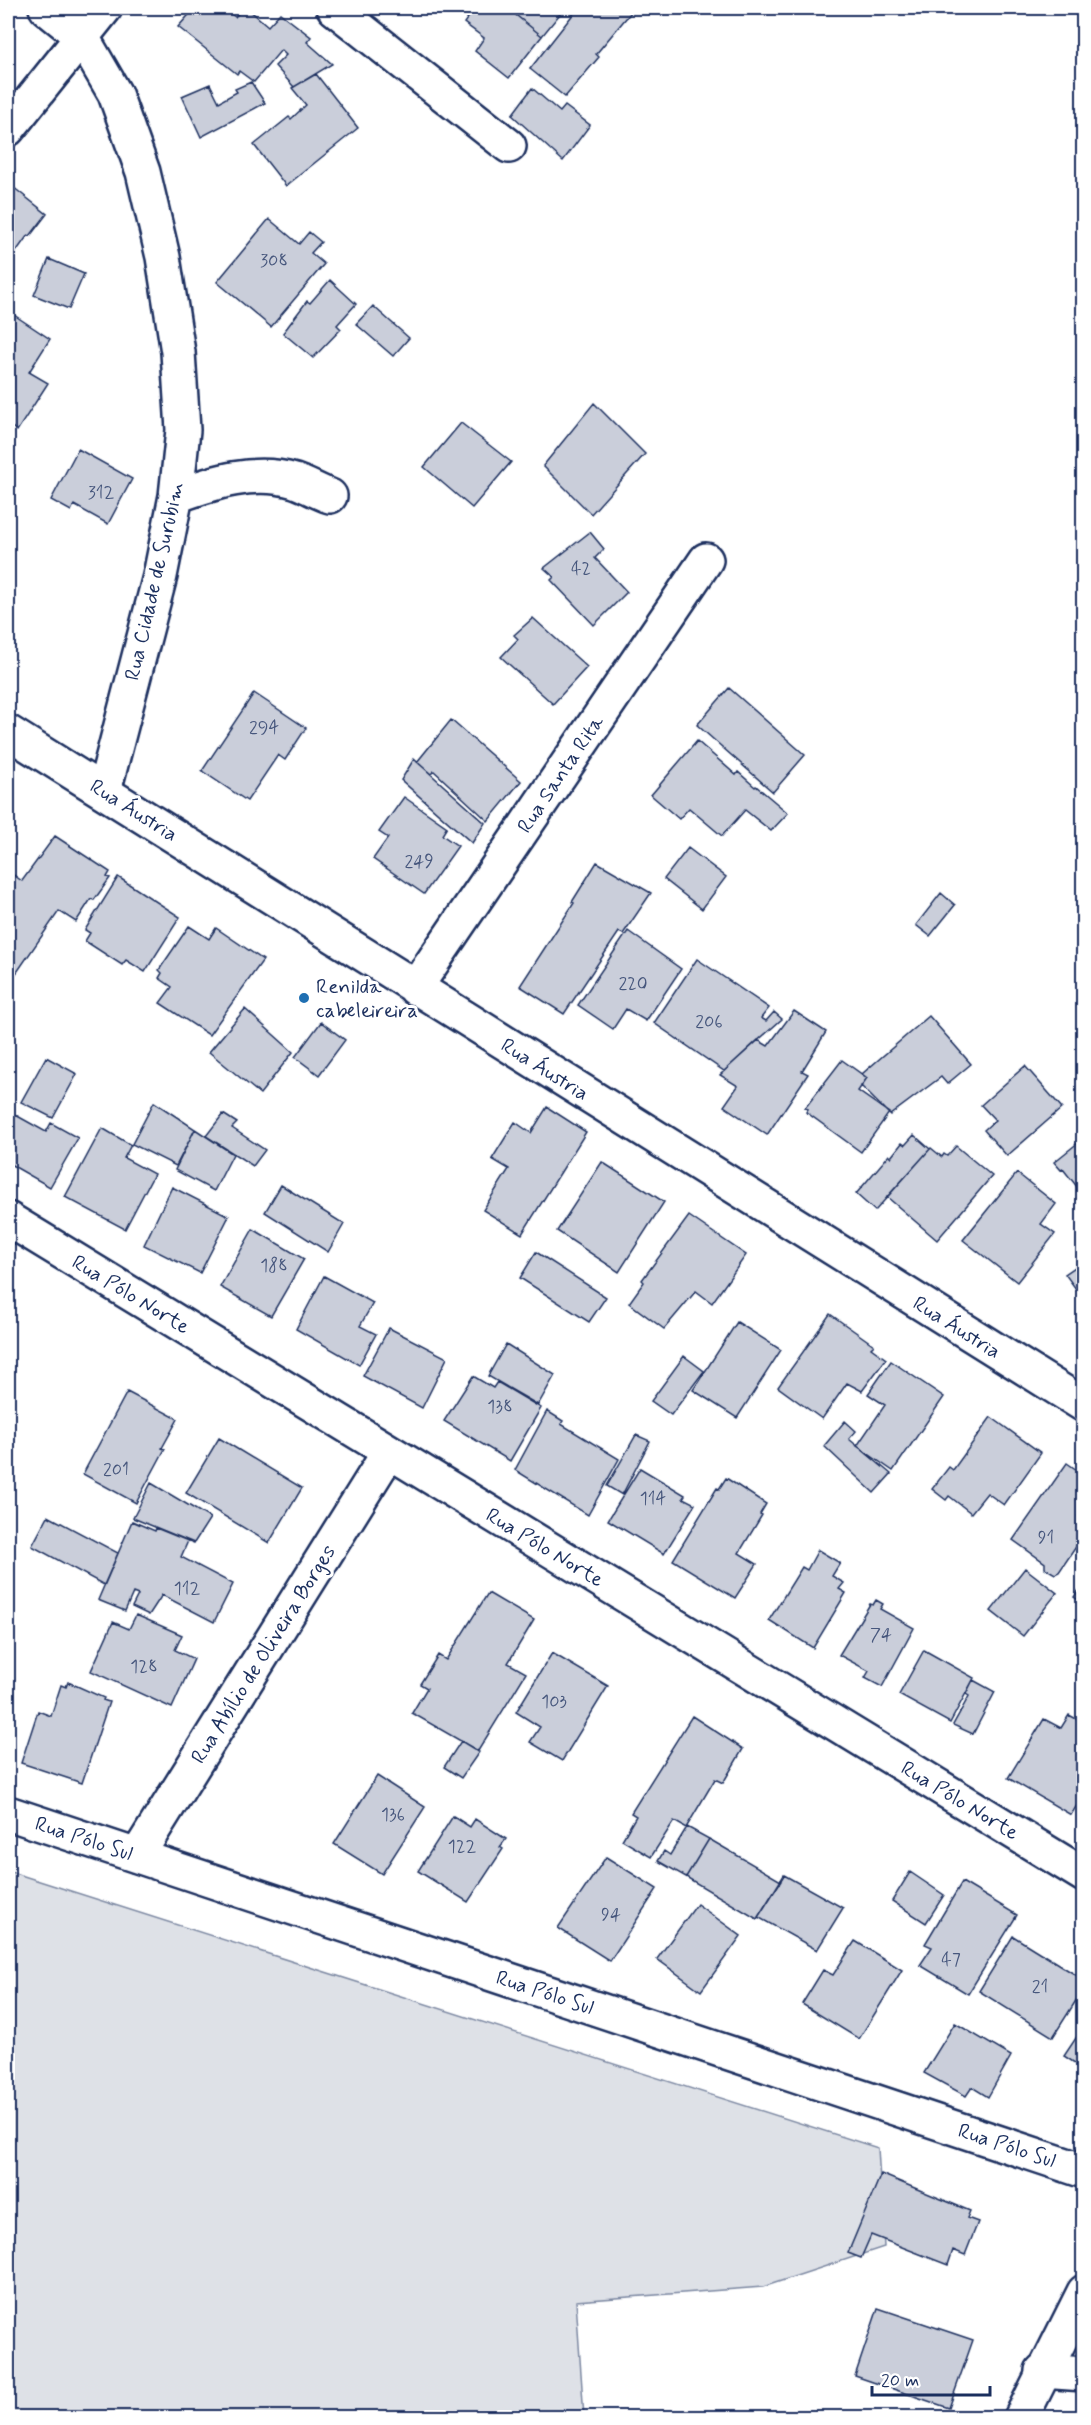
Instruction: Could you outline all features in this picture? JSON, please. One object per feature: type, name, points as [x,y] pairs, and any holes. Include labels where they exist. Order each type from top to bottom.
[{"type":"street","name":"Rua Cidade de Surubim","points":[[46,8],[82,37],[119,105],[143,172],[163,257],[178,352],[183,430],[176,496],[159,576],[104,791]]},
{"type":"street","points":[[8,129],[105,8]]},
{"type":"street","points":[[334,8],[509,146]]},
{"type":"street","points":[[176,496],[215,481],[253,476],[294,481],[330,496]]},
{"type":"street","name":"Rua Santa Rita","points":[[415,988],[706,560]]},
{"type":"street","name":"Rua Áustria","points":[[8,732],[1083,1405]]},
{"type":"street","name":"Rua Pólo Norte","points":[[8,1219],[1083,1875]]},
{"type":"street","name":"Rua Abílio de Oliveira Borges","points":[[137,1856],[389,1452]]},
{"type":"street","name":"Rua Pólo Sul","points":[[8,1813],[1083,2171]]},
{"type":"street","points":[[1021,2418],[1042,2371],[1083,2292]]},
{"type":"street","points":[[1042,2371],[1083,2374]]},
{"type":"shaded area","points":[[8,1871],[878,2148],[884,2247],[763,2287],[576,2301],[584,2417],[8,2417]]},
{"type":"building","points":[[195,8],[237,8],[231,14],[235,17],[243,8],[247,8],[268,26],[280,13],[311,37],[307,42],[332,64],[294,87],[275,66],[286,55],[281,50],[254,82],[239,71],[237,74],[178,27]]},
{"type":"building","points":[[456,8],[475,8],[468,18]]},
{"type":"building","points":[[475,8],[507,8],[542,36],[509,78],[475,51],[484,38],[464,23]]},
{"type":"building","points":[[507,8],[552,8],[560,14],[542,36]]},
{"type":"building","points":[[578,8],[629,8],[632,11],[596,54],[599,57],[565,97],[530,69]]},
{"type":"building","points":[[316,74],[358,128],[286,186],[254,145],[289,117],[291,119],[306,105],[292,88]]},
{"type":"building","points":[[251,82],[265,103],[201,137],[182,96],[210,84],[219,102],[237,92],[235,89]]},
{"type":"building","points":[[532,88],[560,112],[565,106],[590,125],[563,161],[512,115]]},
{"type":"building","points":[[13,187],[47,214],[8,263],[8,194]]},
{"type":"building","points":[[269,219],[299,244],[309,232],[321,242],[311,253],[324,264],[271,327],[217,282]]},
{"type":"building","points":[[49,259],[84,274],[69,309],[34,295]]},
{"type":"building","points":[[330,280],[356,304],[337,325],[341,329],[313,358],[283,333],[307,301],[310,303]]},
{"type":"building","points":[[373,306],[409,338],[393,356],[356,324]]},
{"type":"building","points":[[8,311],[50,339],[29,372],[48,383],[17,431],[8,424]]},
{"type":"building","points":[[594,403],[645,454],[591,514],[543,466]]},
{"type":"building","points":[[461,423],[511,462],[472,508],[424,467]]},
{"type":"building","points":[[78,449],[132,479],[108,524],[74,505],[71,511],[51,500]]},
{"type":"building","points":[[590,532],[604,549],[595,558],[627,592],[594,625],[551,580],[554,577],[544,568]]},
{"type":"building","points":[[533,618],[587,667],[553,704],[501,657],[518,639],[514,635]]},
{"type":"building","points":[[729,688],[805,755],[773,792],[697,725]]},
{"type":"building","points":[[254,693],[306,728],[285,760],[278,755],[247,801],[202,771]]},
{"type":"building","points":[[451,720],[521,781],[488,821],[434,771],[431,774],[417,762]]},
{"type":"building","points":[[697,741],[736,775],[738,772],[788,813],[771,831],[745,810],[722,836],[689,808],[679,819],[651,795]]},
{"type":"building","points":[[414,759],[485,823],[472,843],[401,780]]},
{"type":"building","points":[[404,797],[447,827],[442,835],[458,846],[424,894],[373,859],[388,838],[379,832]]},
{"type":"building","points":[[55,836],[110,872],[107,877],[110,878],[94,900],[91,899],[76,922],[59,911],[13,978],[8,974],[8,871],[22,881]]},
{"type":"building","points":[[688,848],[726,877],[702,909],[664,879]]},
{"type":"building","points":[[597,862],[651,893],[623,934],[619,932],[564,1014],[520,986],[574,903],[572,902]]},
{"type":"building","points":[[118,877],[180,917],[145,972],[126,960],[122,965],[85,941],[90,933],[85,930]]},
{"type":"building","points":[[941,893],[955,905],[930,936],[916,925]]},
{"type":"building","points":[[189,926],[209,939],[216,928],[263,960],[209,1035],[160,1003],[172,987],[159,978],[162,973],[159,970]]},
{"type":"building","points":[[628,931],[681,969],[646,1021],[626,1009],[613,1029],[578,1005]]},
{"type":"building","points":[[697,959],[769,1008],[761,1018],[766,1021],[774,1012],[782,1019],[724,1071],[654,1023]]},
{"type":"building","points":[[245,1009],[293,1052],[260,1094],[209,1052]]},
{"type":"building","points":[[794,1011],[826,1032],[802,1071],[808,1074],[767,1135],[724,1106],[738,1086],[720,1075],[758,1040],[768,1046]]},
{"type":"building","points":[[929,1016],[971,1064],[947,1084],[941,1077],[890,1115],[861,1086],[867,1078],[862,1074]]},
{"type":"building","points":[[321,1022],[345,1040],[319,1075],[295,1057]]},
{"type":"building","points":[[46,1057],[77,1074],[53,1118],[21,1102]]},
{"type":"building","points":[[842,1060],[867,1078],[858,1091],[889,1113],[861,1152],[806,1112],[808,1109],[805,1108]]},
{"type":"building","points":[[1025,1066],[1062,1108],[1007,1156],[984,1130],[995,1120],[981,1105]]},
{"type":"building","points":[[154,1102],[195,1129],[176,1166],[132,1144]]},
{"type":"building","points":[[547,1107],[586,1132],[522,1234],[483,1210],[509,1169],[492,1159],[515,1122],[531,1133]]},
{"type":"building","points":[[12,1113],[46,1132],[51,1123],[78,1138],[50,1187],[8,1163],[8,1122]]},
{"type":"building","points":[[223,1114],[237,1123],[232,1128],[265,1150],[253,1166],[206,1136]]},
{"type":"building","points":[[102,1128],[131,1145],[124,1158],[154,1174],[125,1229],[65,1197]]},
{"type":"building","points":[[195,1129],[233,1154],[214,1191],[175,1170]]},
{"type":"building","points":[[914,1135],[930,1149],[875,1211],[856,1194],[889,1155],[891,1157],[902,1143],[905,1145]]},
{"type":"building","points":[[1084,1138],[1084,1183],[1078,1188],[1063,1169],[1061,1170],[1054,1162]]},
{"type":"building","points":[[956,1146],[992,1176],[937,1240],[887,1197],[931,1148],[942,1157],[944,1154],[947,1156]]},
{"type":"building","points":[[602,1162],[664,1202],[619,1272],[557,1231]]},
{"type":"building","points":[[1017,1173],[1056,1204],[1041,1224],[1055,1234],[1017,1282],[963,1240]]},
{"type":"building","points":[[281,1185],[344,1224],[328,1252],[265,1212]]},
{"type":"building","points":[[172,1187],[229,1216],[200,1273],[144,1245]]},
{"type":"building","points":[[689,1216],[746,1255],[712,1303],[696,1291],[664,1329],[629,1303],[644,1282],[642,1280]]},
{"type":"building","points":[[253,1229],[304,1259],[271,1316],[220,1287]]},
{"type":"building","points":[[536,1252],[606,1297],[589,1322],[520,1278]]},
{"type":"building","points":[[1084,1261],[1084,1300],[1065,1274]]},
{"type":"building","points":[[324,1276],[373,1303],[360,1326],[376,1334],[359,1365],[296,1329]]},
{"type":"building","points":[[830,1314],[874,1345],[871,1348],[886,1359],[862,1391],[847,1383],[822,1419],[778,1387]]},
{"type":"building","points":[[737,1322],[781,1350],[737,1418],[693,1390]]},
{"type":"building","points":[[389,1328],[447,1358],[422,1408],[363,1376]]},
{"type":"building","points":[[506,1344],[555,1375],[538,1405],[488,1376]]},
{"type":"building","points":[[684,1356],[704,1371],[671,1415],[651,1401]]},
{"type":"building","points":[[891,1361],[944,1397],[893,1471],[857,1446],[885,1405],[868,1394]]},
{"type":"building","points":[[473,1376],[493,1388],[497,1382],[541,1408],[510,1461],[444,1421]]},
{"type":"building","points":[[127,1392],[178,1419],[136,1503],[83,1474]]},
{"type":"building","points":[[547,1411],[563,1421],[561,1424],[619,1459],[588,1515],[515,1470]]},
{"type":"building","points":[[991,1417],[1041,1453],[1004,1505],[987,1493],[971,1513],[949,1496],[946,1500],[932,1489],[949,1467],[953,1470]]},
{"type":"building","points":[[845,1421],[856,1431],[849,1439],[891,1474],[874,1493],[824,1446]]},
{"type":"building","points":[[636,1435],[650,1441],[622,1495],[607,1486]]},
{"type":"building","points":[[219,1438],[302,1488],[269,1543],[186,1493]]},
{"type":"building","points":[[1067,1463],[1084,1475],[1084,1509],[1078,1516],[1084,1520],[1084,1535],[1059,1572],[1055,1574],[1045,1568],[1045,1563],[1013,1540]]},
{"type":"building","points":[[640,1468],[685,1495],[683,1498],[695,1504],[664,1554],[608,1520]]},
{"type":"building","points":[[726,1478],[766,1504],[760,1514],[762,1515],[739,1553],[757,1564],[735,1598],[673,1560],[717,1488],[719,1489]]},
{"type":"building","points":[[151,1483],[210,1518],[194,1543],[133,1518]]},
{"type":"building","points":[[48,1516],[118,1553],[104,1585],[32,1546]]},
{"type":"building","points":[[132,1521],[188,1541],[181,1557],[233,1584],[214,1622],[162,1595],[149,1615],[132,1607],[138,1595],[133,1593],[125,1611],[98,1600]]},
{"type":"building","points":[[818,1550],[840,1563],[832,1576],[844,1583],[839,1589],[846,1593],[813,1648],[769,1620],[802,1567],[807,1570]]},
{"type":"building","points":[[1025,1568],[1057,1593],[1023,1636],[991,1611]]},
{"type":"building","points":[[1084,1583],[1084,1604],[1074,1597]]},
{"type":"building","points":[[488,1593],[534,1620],[508,1663],[526,1673],[478,1751],[412,1713],[427,1688],[420,1684],[438,1655],[446,1660]]},
{"type":"building","points":[[876,1600],[883,1604],[880,1609],[914,1628],[882,1687],[865,1678],[869,1671],[839,1655],[870,1604],[873,1605]]},
{"type":"building","points":[[136,1615],[182,1635],[175,1650],[194,1659],[172,1708],[91,1671],[113,1622],[129,1629]]},
{"type":"building","points":[[924,1650],[974,1678],[950,1723],[899,1695]]},
{"type":"building","points":[[552,1653],[608,1686],[562,1761],[530,1742],[540,1727],[516,1712]]},
{"type":"building","points":[[973,1680],[995,1692],[973,1734],[953,1725],[969,1696],[966,1694]]},
{"type":"building","points":[[68,1682],[109,1702],[82,1783],[21,1763],[38,1711],[51,1716],[61,1685],[66,1687]]},
{"type":"building","points":[[1069,1715],[1084,1723],[1084,1794],[1071,1815],[1008,1778],[1044,1719],[1061,1728]]},
{"type":"building","points":[[692,1716],[743,1749],[723,1783],[715,1779],[686,1828],[674,1821],[651,1857],[622,1840],[636,1816],[631,1813]]},
{"type":"building","points":[[461,1741],[479,1752],[461,1778],[444,1767]]},
{"type":"building","points":[[377,1776],[425,1807],[382,1874],[334,1844]]},
{"type":"building","points":[[453,1816],[470,1827],[475,1819],[506,1839],[500,1847],[503,1849],[468,1902],[418,1871]]},
{"type":"building","points":[[687,1827],[709,1839],[686,1877],[658,1861],[664,1851],[670,1855]]},
{"type":"building","points":[[709,1839],[781,1881],[757,1919],[686,1877]]},
{"type":"building","points":[[606,1857],[657,1889],[610,1961],[558,1928]]},
{"type":"building","points":[[910,1872],[944,1895],[926,1923],[892,1901]]},
{"type":"building","points":[[784,1875],[843,1908],[817,1950],[758,1917]]},
{"type":"building","points":[[962,1882],[1017,1915],[968,1994],[920,1965],[932,1947],[925,1944]]},
{"type":"building","points":[[697,1904],[741,1936],[701,1991],[657,1959]]},
{"type":"building","points":[[1013,1936],[1084,1980],[1084,1988],[1053,2037],[979,1991]]},
{"type":"building","points":[[855,1941],[902,1970],[859,2039],[802,2004],[823,1970],[833,1975]]},
{"type":"building","points":[[955,2023],[1011,2056],[988,2097],[972,2087],[966,2096],[924,2073]]},
{"type":"building","points":[[1084,2026],[1084,2069],[1064,2056]]},
{"type":"building","points":[[881,2174],[970,2211],[967,2218],[978,2222],[965,2255],[953,2250],[948,2265],[871,2235],[861,2258],[848,2253]]},
{"type":"building","points":[[878,2308],[973,2340],[949,2408],[855,2376]]},
{"type":"place","name":"Renilda cabeleireira","points":[[304,998]]}]
